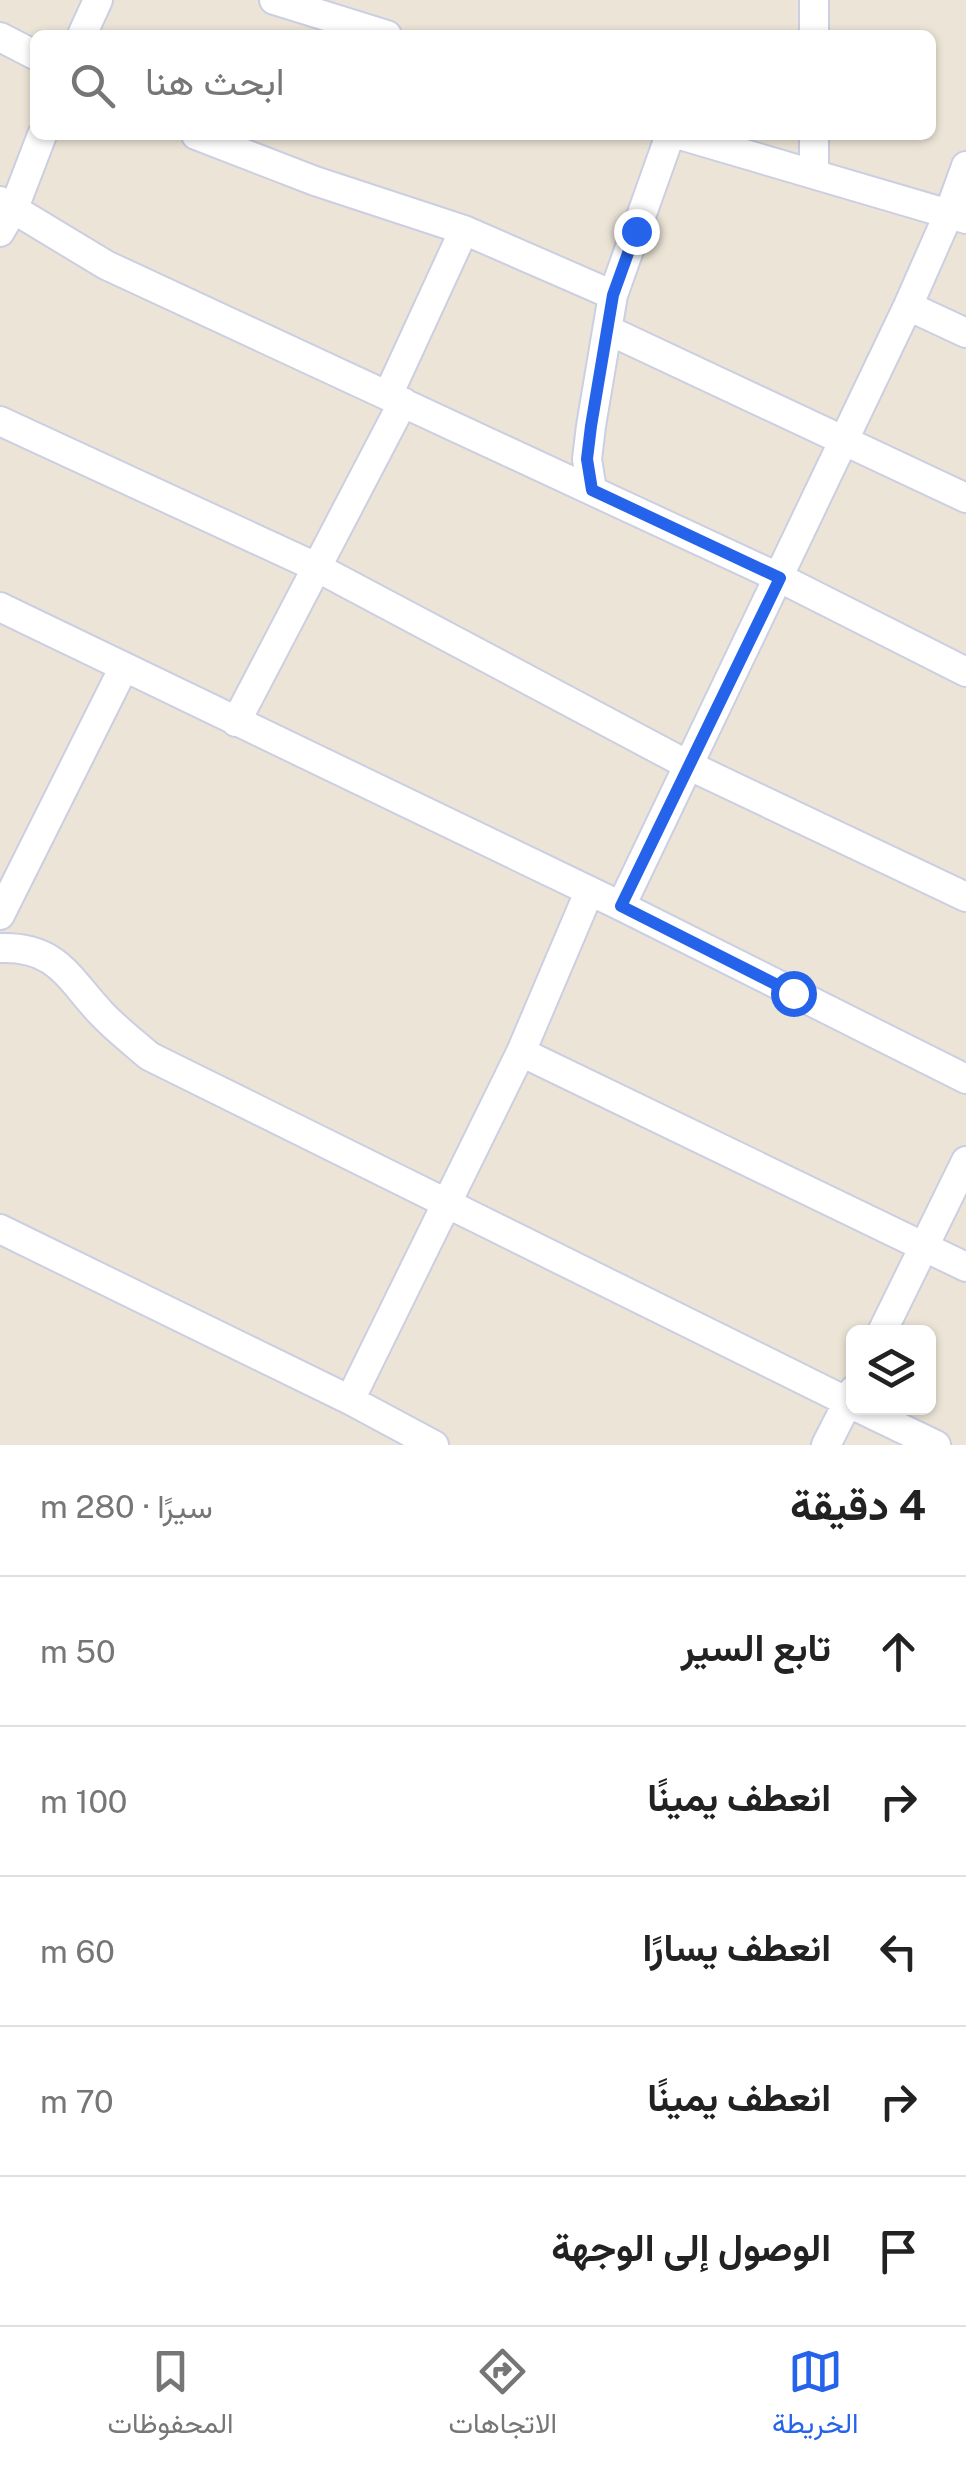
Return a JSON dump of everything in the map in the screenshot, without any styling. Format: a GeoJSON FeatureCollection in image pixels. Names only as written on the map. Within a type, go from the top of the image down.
{"type":"FeatureCollection","features":[{"type":"Feature","properties":{"kind":"street"},"geometry":{"type":"LineString","coordinates":[[84,30],[98,0]]}},
{"type":"Feature","properties":{"kind":"street"},"geometry":{"type":"LineString","coordinates":[[274,0],[315,5],[375,30]]}},
{"type":"Feature","properties":{"kind":"street"},"geometry":{"type":"LineString","coordinates":[[814,0],[814,30]]}},
{"type":"Feature","properties":{"kind":"street"},"geometry":{"type":"LineString","coordinates":[[0,38],[30,53]]}},
{"type":"Feature","properties":{"kind":"street"},"geometry":{"type":"LineString","coordinates":[[40,140],[5,213],[106,265],[780,578],[966,672]]}},
{"type":"Feature","properties":{"kind":"street"},"geometry":{"type":"LineString","coordinates":[[209,140],[464,230],[613,295]]}},
{"type":"Feature","properties":{"kind":"street"},"geometry":{"type":"LineString","coordinates":[[592,490],[587,459],[613,295],[668,140]]}},
{"type":"Feature","properties":{"kind":"street"},"geometry":{"type":"LineString","coordinates":[[697,140],[958,216]]}},
{"type":"Feature","properties":{"kind":"street"},"geometry":{"type":"LineString","coordinates":[[814,140],[814,174]]}},
{"type":"Feature","properties":{"kind":"street"},"geometry":{"type":"LineString","coordinates":[[621,906],[908,306],[958,216],[966,166]]}},
{"type":"Feature","properties":{"kind":"street"},"geometry":{"type":"LineString","coordinates":[[236,722],[316,567],[395,398],[464,230]]}},
{"type":"Feature","properties":{"kind":"street"},"geometry":{"type":"LineString","coordinates":[[908,306],[966,333]]}},
{"type":"Feature","properties":{"kind":"street"},"geometry":{"type":"LineString","coordinates":[[608,330],[966,498]]}},
{"type":"Feature","properties":{"kind":"street"},"geometry":{"type":"LineString","coordinates":[[0,421],[316,567],[690,766],[966,897]]}},
{"type":"Feature","properties":{"kind":"street"},"geometry":{"type":"LineString","coordinates":[[0,607],[621,906],[966,1080]]}},
{"type":"Feature","properties":{"kind":"street"},"geometry":{"type":"LineString","coordinates":[[3,900],[124,667]]}},
{"type":"Feature","properties":{"kind":"street"},"geometry":{"type":"LineString","coordinates":[[350,1400],[521,1052],[589,892]]}},
{"type":"Feature","properties":{"kind":"street"},"geometry":{"type":"LineString","coordinates":[[0,948],[23,950],[59,965],[101,1014],[149,1056],[846,1398]]}},
{"type":"Feature","properties":{"kind":"street"},"geometry":{"type":"LineString","coordinates":[[521,1052],[966,1267]]}},
{"type":"Feature","properties":{"kind":"street"},"geometry":{"type":"LineString","coordinates":[[885,1325],[966,1162]]}},
{"type":"Feature","properties":{"kind":"street"},"geometry":{"type":"LineString","coordinates":[[0,1229],[434,1445]]}},
{"type":"Feature","properties":{"kind":"street"},"geometry":{"type":"LineString","coordinates":[[826,1445],[846,1412]]}},
{"type":"Feature","properties":{"kind":"street"},"geometry":{"type":"LineString","coordinates":[[879,1415],[936,1445]]}},
{"type":"Feature","properties":{"kind":"route"},"geometry":{"type":"LineString","coordinates":[[636,231],[613,295],[587,459],[592,490],[780,578],[621,906],[793,993]]}}]}
